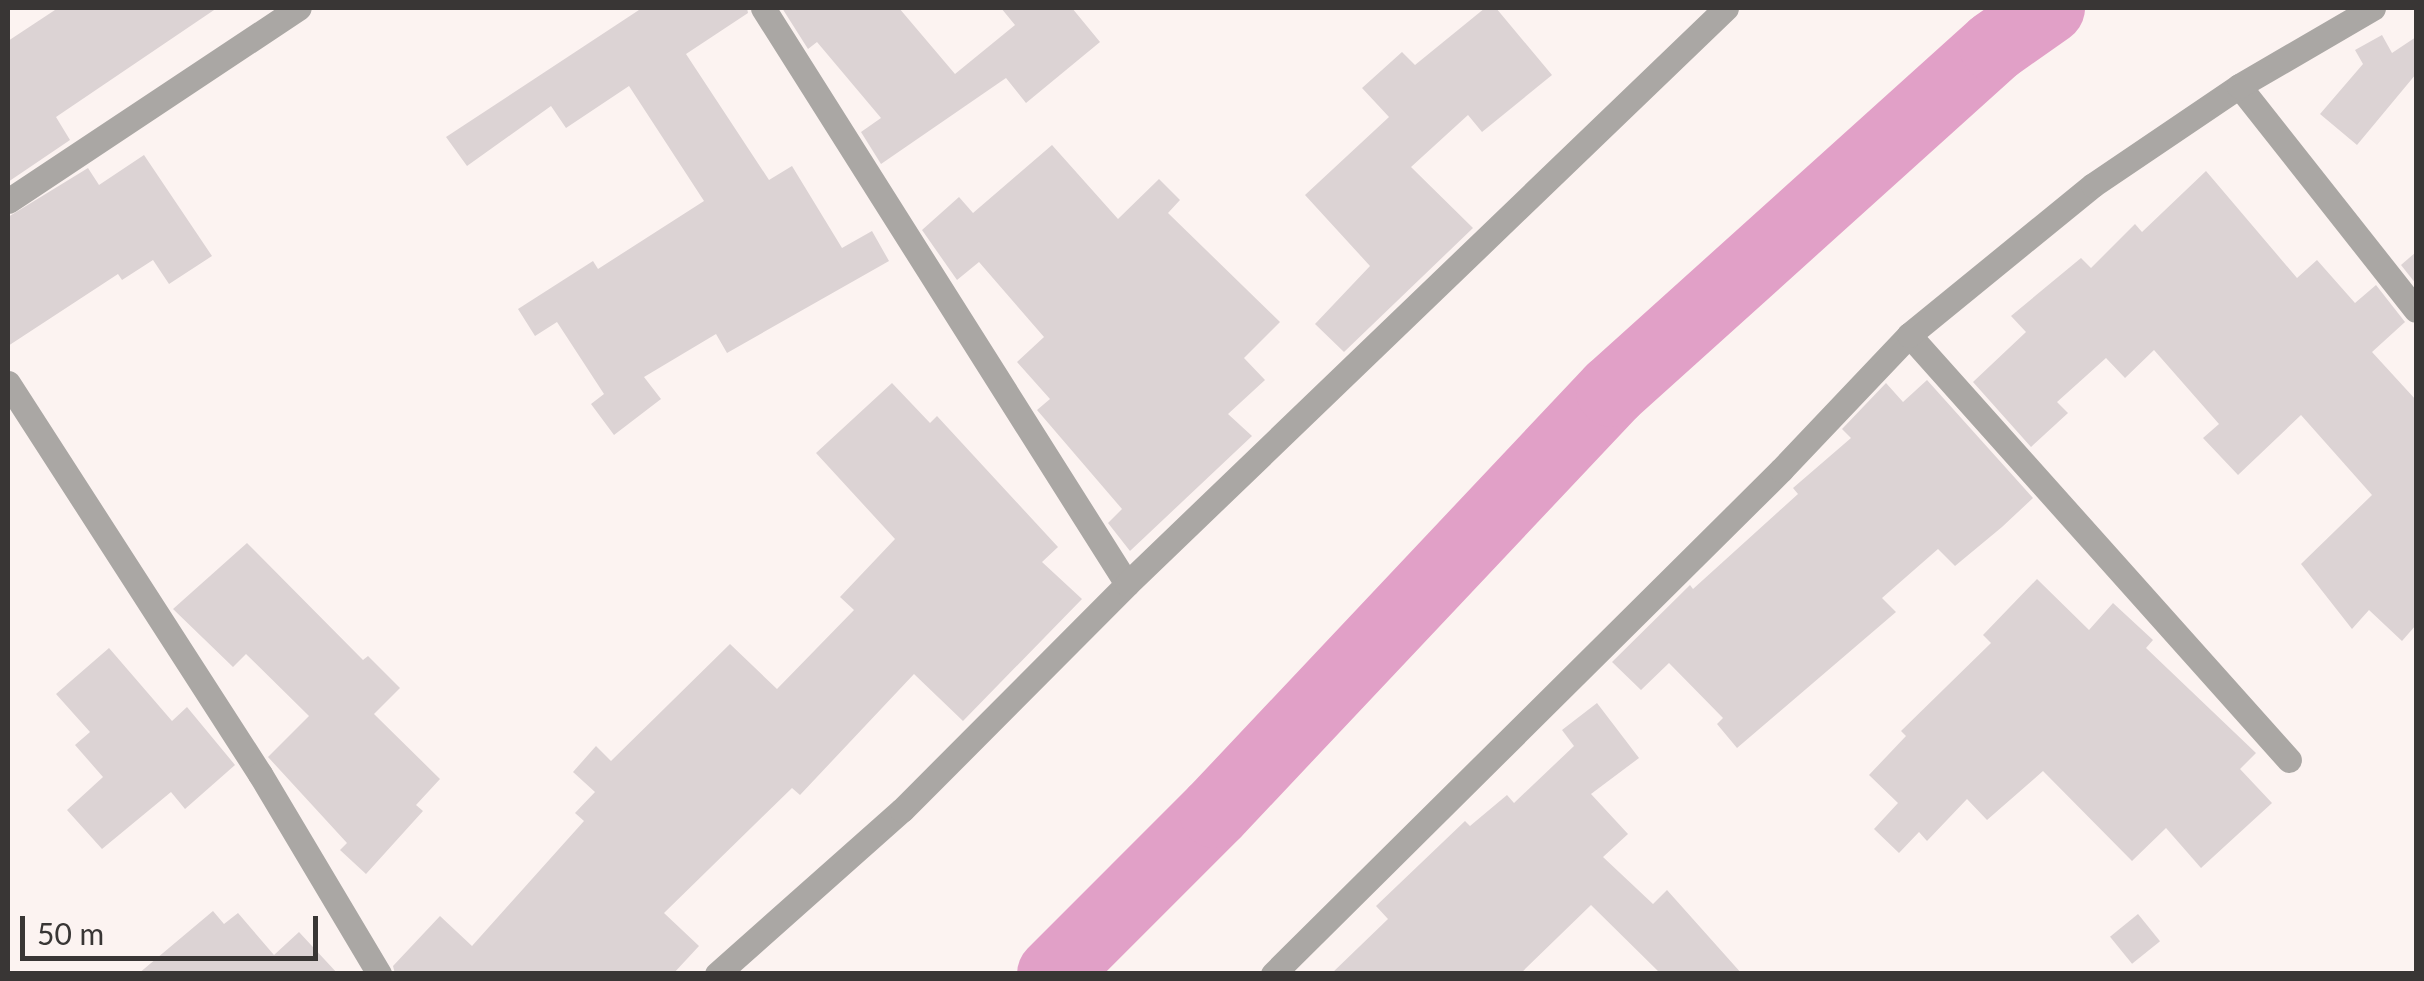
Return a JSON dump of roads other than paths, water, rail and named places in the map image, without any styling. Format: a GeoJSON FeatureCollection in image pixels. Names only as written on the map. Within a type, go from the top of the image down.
{"type":"FeatureCollection","features":[{"type":"Feature","properties":{"kind":"street"},"geometry":{"type":"LineString","coordinates":[[8,201],[299,8]]}},
{"type":"Feature","properties":{"kind":"street"},"geometry":{"type":"LineString","coordinates":[[762,8],[1126,584]]}},
{"type":"Feature","properties":{"kind":"street"},"geometry":{"type":"LineString","coordinates":[[717,974],[902,810],[1126,584],[1726,8]]}},
{"type":"Feature","properties":{"kind":"street"},"geometry":{"type":"LineString","coordinates":[[1273,974],[1781,470],[1909,335],[2092,185],[2239,86],[2373,8]]}},
{"type":"Feature","properties":{"kind":"street"},"geometry":{"type":"LineString","coordinates":[[2239,86],[2416,310]]}},
{"type":"Feature","properties":{"kind":"street"},"geometry":{"type":"LineString","coordinates":[[1909,335],[2289,760]]}},
{"type":"Feature","properties":{"kind":"street"},"geometry":{"type":"LineString","coordinates":[[8,383],[260,774],[379,974]]}},
{"type":"Feature","properties":{"kind":"waterway"},"geometry":{"type":"LineString","coordinates":[[1053,974],[1215,812],[1612,391],[1995,46],[2049,8]]}}]}
